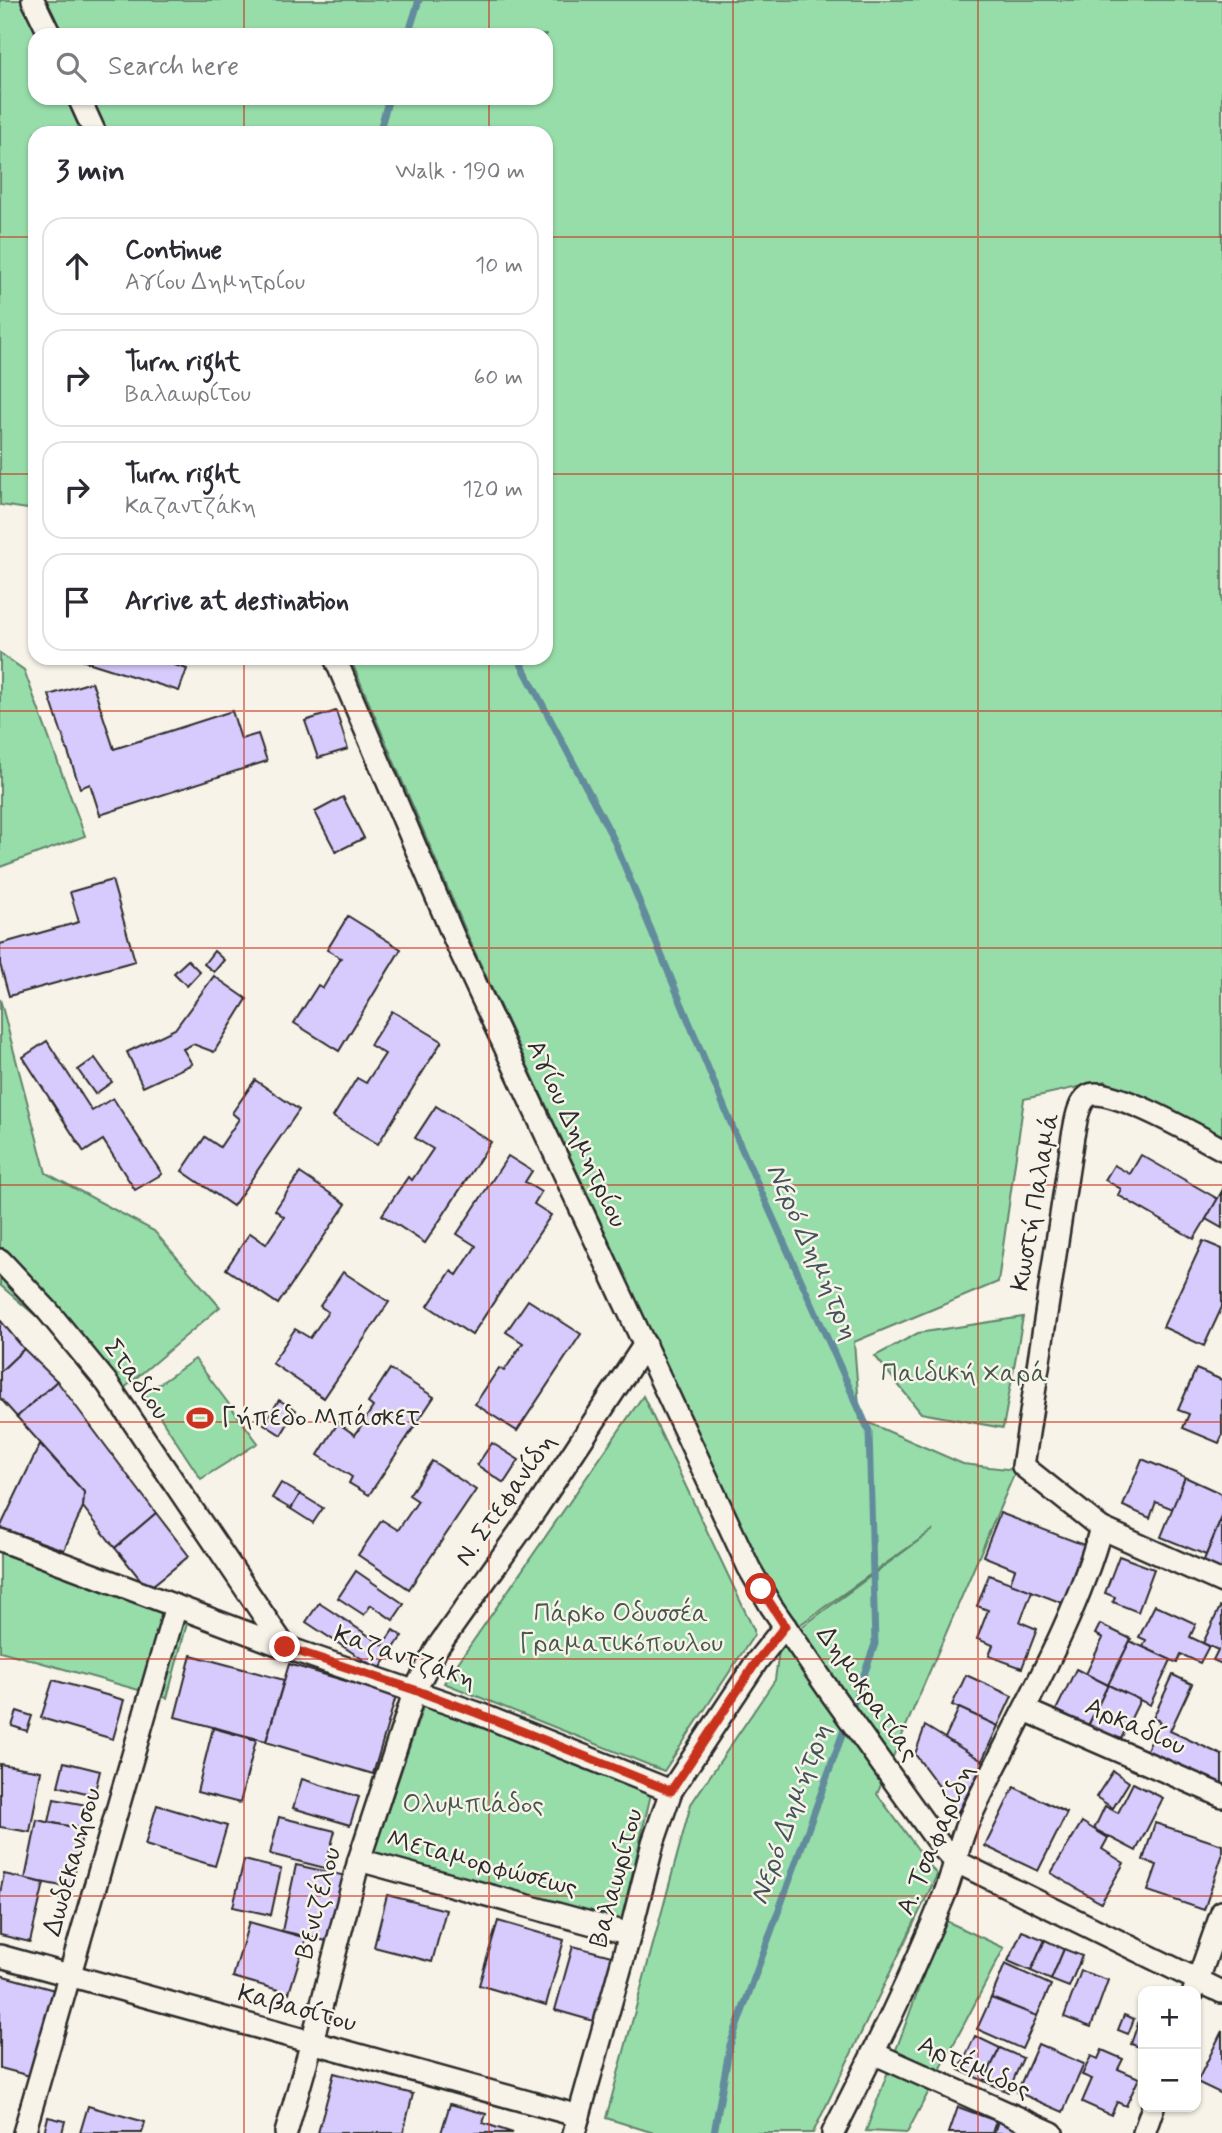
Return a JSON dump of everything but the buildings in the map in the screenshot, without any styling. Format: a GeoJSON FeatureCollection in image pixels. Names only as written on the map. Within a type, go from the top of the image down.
{"type":"FeatureCollection","features":[{"type":"Feature","properties":{"kind":"street"},"geometry":{"type":"LineString","coordinates":[[33,0],[47,28]]}},
{"type":"Feature","properties":{"kind":"street"},"geometry":{"type":"LineString","coordinates":[[82,105],[92,126]]}},
{"type":"Feature","properties":{"kind":"street","name":"Αγίου Δημητρίου"},"geometry":{"type":"LineString","coordinates":[[338,665],[454,940],[730,1530],[761,1589],[785,1626]]}},
{"type":"Feature","properties":{"kind":"street","name":"Κωστή Παλαμά"},"geometry":{"type":"LineString","coordinates":[[1101,1528],[1023,1466],[1073,1136],[1082,1103],[1094,1093],[1119,1098],[1222,1149]]}},
{"type":"Feature","properties":{"kind":"street","name":"Σταδίου"},"geometry":{"type":"LineString","coordinates":[[0,1260],[47,1310],[107,1383],[285,1647]]}},
{"type":"Feature","properties":{"kind":"street","name":"Ν. Στεφανίδη"},"geometry":{"type":"LineString","coordinates":[[415,1690],[436,1648],[536,1509],[645,1344]]}},
{"type":"Feature","properties":{"kind":"street"},"geometry":{"type":"LineString","coordinates":[[1101,1528],[1222,1582]]}},
{"type":"Feature","properties":{"kind":"street","name":"Α. Τσαφαρίδη"},"geometry":{"type":"LineString","coordinates":[[833,2133],[873,2053],[943,1898],[967,1825],[1025,1710],[1084,1581],[1101,1528]]}},
{"type":"Feature","properties":{"kind":"street","name":"Καζαντζάκη"},"geometry":{"type":"LineString","coordinates":[[0,1540],[285,1647],[477,1713],[671,1791]]}},
{"type":"Feature","properties":{"kind":"street","name":"Δωδεκανήσου"},"geometry":{"type":"LineString","coordinates":[[24,2133],[176,1606]]}},
{"type":"Feature","properties":{"kind":"street","name":"Δημοκρατίας"},"geometry":{"type":"LineString","coordinates":[[785,1626],[940,1846],[955,1861]]}},
{"type":"Feature","properties":{"kind":"street","name":"Βαλαωρίτου"},"geometry":{"type":"LineString","coordinates":[[576,2124],[653,1843],[671,1791],[757,1661],[785,1626]]}},
{"type":"Feature","properties":{"kind":"street","name":"Βενιζέλου"},"geometry":{"type":"LineString","coordinates":[[286,2133],[359,1860],[415,1690]]}},
{"type":"Feature","properties":{"kind":"street","name":"Αρκαδίου"},"geometry":{"type":"LineString","coordinates":[[1025,1710],[1222,1796]]}},
{"type":"Feature","properties":{"kind":"street","name":"Μεταμορφώσεως"},"geometry":{"type":"LineString","coordinates":[[359,1860],[630,1934]]}},
{"type":"Feature","properties":{"kind":"street"},"geometry":{"type":"LineString","coordinates":[[955,1861],[1196,1985],[1222,1992]]}},
{"type":"Feature","properties":{"kind":"street"},"geometry":{"type":"LineString","coordinates":[[1196,1985],[1222,1912]]}},
{"type":"Feature","properties":{"kind":"street","name":"Καβασίτου"},"geometry":{"type":"LineString","coordinates":[[0,1956],[312,2042],[576,2124]]}},
{"type":"Feature","properties":{"kind":"street","name":"Αρτέμιδος"},"geometry":{"type":"LineString","coordinates":[[873,2053],[1052,2133]]}},
{"type":"Feature","properties":{"kind":"street"},"geometry":{"type":"LineString","coordinates":[[1143,2133],[1151,2112]]}},
{"type":"Feature","properties":{"kind":"green space"},"geometry":{"type":"Polygon","coordinates":[[[0,0],[1222,0],[1222,1140],[1105,1081],[1024,1099],[998,1282],[854,1342],[860,1419],[963,1464],[1016,1470],[877,1794],[937,1875],[813,2133],[654,2133],[606,2118],[691,1804],[775,1680],[780,1643],[933,1530],[798,1626],[762,1571],[734,1518],[473,948],[353,665],[553,665],[553,126],[28,126],[28,509],[0,505],[0,0]]]}},
{"type":"Feature","properties":{"kind":"green space"},"geometry":{"type":"Polygon","coordinates":[[[0,653],[24,670],[85,836],[0,867],[0,653]]]}},
{"type":"Feature","properties":{"kind":"green space"},"geometry":{"type":"Polygon","coordinates":[[[0,999],[46,1173],[154,1231],[220,1307],[122,1390],[0,1285],[0,999]]]}},
{"type":"Feature","properties":{"kind":"green space","name":"Παιδική Χαρά"},"geometry":{"type":"Polygon","coordinates":[[[1023,1317],[1003,1428],[921,1413],[875,1356],[918,1333],[1023,1317]]]}},
{"type":"Feature","properties":{"kind":"green space","name":"Γήπεδο Μπάσκετ"},"geometry":{"type":"Polygon","coordinates":[[[195,1359],[258,1443],[201,1479],[145,1394],[195,1359]]]}},
{"type":"Feature","properties":{"kind":"green space","name":"Πάρκο Οδυσσέα Γραματικόπουλου"},"geometry":{"type":"Polygon","coordinates":[[[643,1396],[754,1630],[754,1635],[664,1771],[444,1683],[643,1396]]]}},
{"type":"Feature","properties":{"kind":"green space"},"geometry":{"type":"Polygon","coordinates":[[[0,1528],[192,1605],[167,1698],[0,1651],[0,1528]]]}},
{"type":"Feature","properties":{"kind":"green space","name":"Ολυμπιάδος"},"geometry":{"type":"Polygon","coordinates":[[[424,1704],[651,1794],[621,1922],[372,1857],[424,1704]]]}},
{"type":"Feature","properties":{"kind":"green space"},"geometry":{"type":"Polygon","coordinates":[[[944,1920],[1004,1948],[907,2133],[866,2131],[944,1920]]]}},
{"type":"Feature","properties":{"kind":"waterway","name":"Νερό Δημήτρη"},"geometry":{"type":"LineString","coordinates":[[410,28],[419,0]]}},
{"type":"Feature","properties":{"kind":"waterway","name":"Νερό Δημήτρη"},"geometry":{"type":"LineString","coordinates":[[381,126],[387,105]]}},
{"type":"Feature","properties":{"kind":"waterway","name":"Νερό Δημήτρη"},"geometry":{"type":"LineString","coordinates":[[522,665],[613,838],[737,1138],[869,1431],[875,1644],[730,2045],[714,2133]]}},
{"type":"Feature","properties":{"kind":"place","name":"Γήπεδο Μπάσκετ"},"geometry":{"type":"Point","coordinates":[200,1418]}},
{"type":"Feature","properties":{"kind":"route"},"geometry":{"type":"LineString","coordinates":[[285,1647],[477,1713],[671,1791],[757,1661],[785,1626],[761,1589]]}}]}
